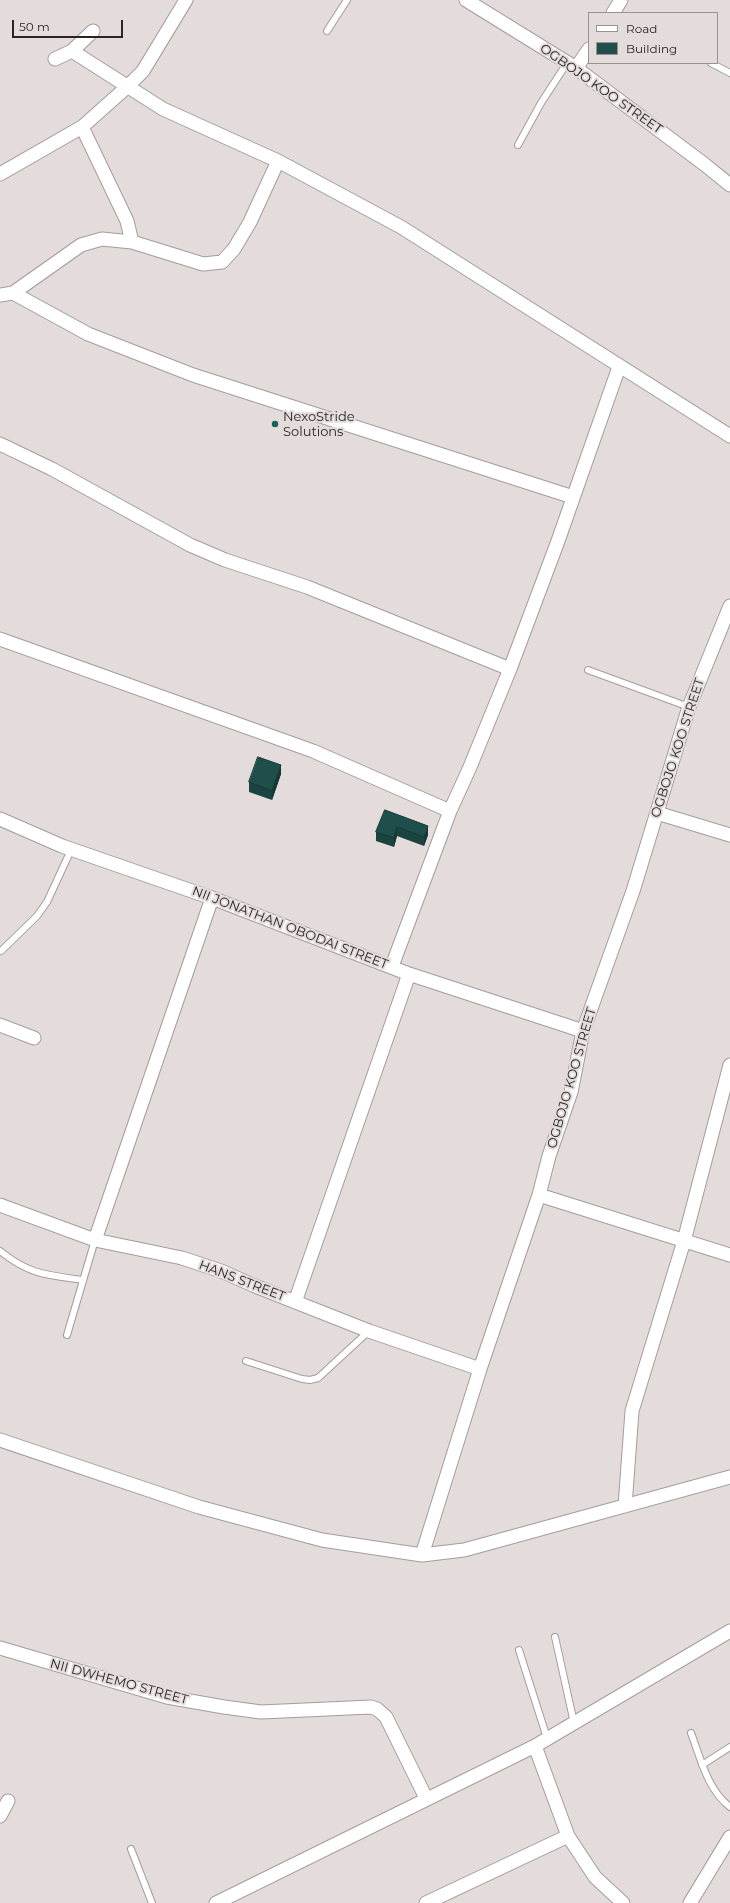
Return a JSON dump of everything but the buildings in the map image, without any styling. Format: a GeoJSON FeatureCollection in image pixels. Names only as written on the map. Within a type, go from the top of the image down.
{"type":"FeatureCollection","features":[{"type":"Feature","properties":{"kind":"street"},"geometry":{"type":"LineString","coordinates":[[0,174],[82,127],[127,87],[143,71],[186,0]]}},
{"type":"Feature","properties":{"kind":"street","name":"OGBOJO KOO STREET"},"geometry":{"type":"LineString","coordinates":[[466,0],[571,65],[730,185]]}},
{"type":"Feature","properties":{"kind":"street"},"geometry":{"type":"LineString","coordinates":[[615,12],[621,0]]}},
{"type":"Feature","properties":{"kind":"street"},"geometry":{"type":"LineString","coordinates":[[55,59],[72,51],[93,31]]}},
{"type":"Feature","properties":{"kind":"street"},"geometry":{"type":"LineString","coordinates":[[571,65],[588,50]]}},
{"type":"Feature","properties":{"kind":"street"},"geometry":{"type":"LineString","coordinates":[[72,51],[164,109],[278,161],[401,227],[730,436]]}},
{"type":"Feature","properties":{"kind":"street"},"geometry":{"type":"LineString","coordinates":[[82,127],[127,221],[132,242]]}},
{"type":"Feature","properties":{"kind":"street"},"geometry":{"type":"LineString","coordinates":[[6,294],[81,245],[102,239],[132,242],[203,264],[222,262],[234,249],[250,222],[278,161]]}},
{"type":"Feature","properties":{"kind":"street"},"geometry":{"type":"LineString","coordinates":[[6,294],[88,334],[193,375],[573,496]]}},
{"type":"Feature","properties":{"kind":"street"},"geometry":{"type":"LineString","coordinates":[[392,966],[450,811],[470,767],[510,669],[619,366]]}},
{"type":"Feature","properties":{"kind":"street"},"geometry":{"type":"LineString","coordinates":[[0,444],[52,469],[152,525],[224,560],[307,588],[510,669]]}},
{"type":"Feature","properties":{"kind":"street","name":"OGBOJO KOO STREET"},"geometry":{"type":"LineString","coordinates":[[422,1555],[480,1369],[539,1195],[549,1156],[570,1092],[583,1030],[633,891],[688,707],[730,606]]}},
{"type":"Feature","properties":{"kind":"street"},"geometry":{"type":"LineString","coordinates":[[0,639],[313,751],[450,811]]}},
{"type":"Feature","properties":{"kind":"street"},"geometry":{"type":"LineString","coordinates":[[657,813],[730,835]]}},
{"type":"Feature","properties":{"kind":"street","name":"NII JONATHAN OBODAI STREET"},"geometry":{"type":"LineString","coordinates":[[0,819],[71,850],[212,898],[392,966],[409,974],[583,1030]]}},
{"type":"Feature","properties":{"kind":"street"},"geometry":{"type":"LineString","coordinates":[[95,1240],[212,898]]}},
{"type":"Feature","properties":{"kind":"street"},"geometry":{"type":"LineString","coordinates":[[295,1302],[409,974]]}},
{"type":"Feature","properties":{"kind":"street"},"geometry":{"type":"LineString","coordinates":[[0,1025],[34,1038]]}},
{"type":"Feature","properties":{"kind":"street"},"geometry":{"type":"LineString","coordinates":[[625,1506],[632,1411],[684,1241],[730,1065]]}},
{"type":"Feature","properties":{"kind":"street"},"geometry":{"type":"LineString","coordinates":[[539,1195],[730,1255]]}},
{"type":"Feature","properties":{"kind":"street","name":"HANS STREET"},"geometry":{"type":"LineString","coordinates":[[0,1205],[95,1240],[182,1258],[221,1271],[369,1331],[480,1369]]}},
{"type":"Feature","properties":{"kind":"street"},"geometry":{"type":"LineString","coordinates":[[0,1440],[199,1507],[322,1540],[422,1555],[464,1550],[730,1477]]}},
{"type":"Feature","properties":{"kind":"street"},"geometry":{"type":"LineString","coordinates":[[216,1903],[426,1798],[535,1746],[730,1631]]}},
{"type":"Feature","properties":{"kind":"street","name":"NII DWHEMO STREET"},"geometry":{"type":"LineString","coordinates":[[0,1648],[167,1697],[224,1707],[261,1712],[371,1707],[377,1709],[386,1717],[426,1798]]}},
{"type":"Feature","properties":{"kind":"street"},"geometry":{"type":"LineString","coordinates":[[535,1746],[568,1836],[594,1877],[623,1903]]}},
{"type":"Feature","properties":{"kind":"street"},"geometry":{"type":"LineString","coordinates":[[0,1816],[8,1801]]}},
{"type":"Feature","properties":{"kind":"street"},"geometry":{"type":"LineString","coordinates":[[430,1902],[568,1836]]}},
{"type":"Feature","properties":{"kind":"street"},"geometry":{"type":"LineString","coordinates":[[690,1903],[730,1836]]}},
{"type":"Feature","properties":{"kind":"lane"},"geometry":{"type":"LineString","coordinates":[[327,31],[347,0]]}},
{"type":"Feature","properties":{"kind":"lane"},"geometry":{"type":"LineString","coordinates":[[713,64],[730,73]]}},
{"type":"Feature","properties":{"kind":"lane"},"geometry":{"type":"LineString","coordinates":[[518,145],[541,103],[571,65]]}},
{"type":"Feature","properties":{"kind":"lane"},"geometry":{"type":"LineString","coordinates":[[588,670],[688,707]]}},
{"type":"Feature","properties":{"kind":"lane"},"geometry":{"type":"LineString","coordinates":[[1,951],[37,916],[47,902],[71,850]]}},
{"type":"Feature","properties":{"kind":"lane"},"geometry":{"type":"LineString","coordinates":[[67,1335],[95,1240]]}},
{"type":"Feature","properties":{"kind":"lane"},"geometry":{"type":"LineString","coordinates":[[0,1250],[13,1261],[28,1270],[46,1275],[84,1280]]}},
{"type":"Feature","properties":{"kind":"lane"},"geometry":{"type":"LineString","coordinates":[[246,1361],[302,1379],[310,1380],[318,1378],[369,1331]]}},
{"type":"Feature","properties":{"kind":"lane"},"geometry":{"type":"LineString","coordinates":[[555,1637],[574,1723]]}},
{"type":"Feature","properties":{"kind":"lane"},"geometry":{"type":"LineString","coordinates":[[519,1650],[547,1738]]}},
{"type":"Feature","properties":{"kind":"lane"},"geometry":{"type":"LineString","coordinates":[[691,1733],[709,1782],[715,1793],[730,1807]]}},
{"type":"Feature","properties":{"kind":"lane"},"geometry":{"type":"LineString","coordinates":[[702,1765],[730,1747]]}},
{"type":"Feature","properties":{"kind":"lane"},"geometry":{"type":"LineString","coordinates":[[131,1849],[152,1903]]}},
{"type":"Feature","properties":{"kind":"place","name":"NexoStride Solutions"},"geometry":{"type":"Point","coordinates":[275,424]}}]}
